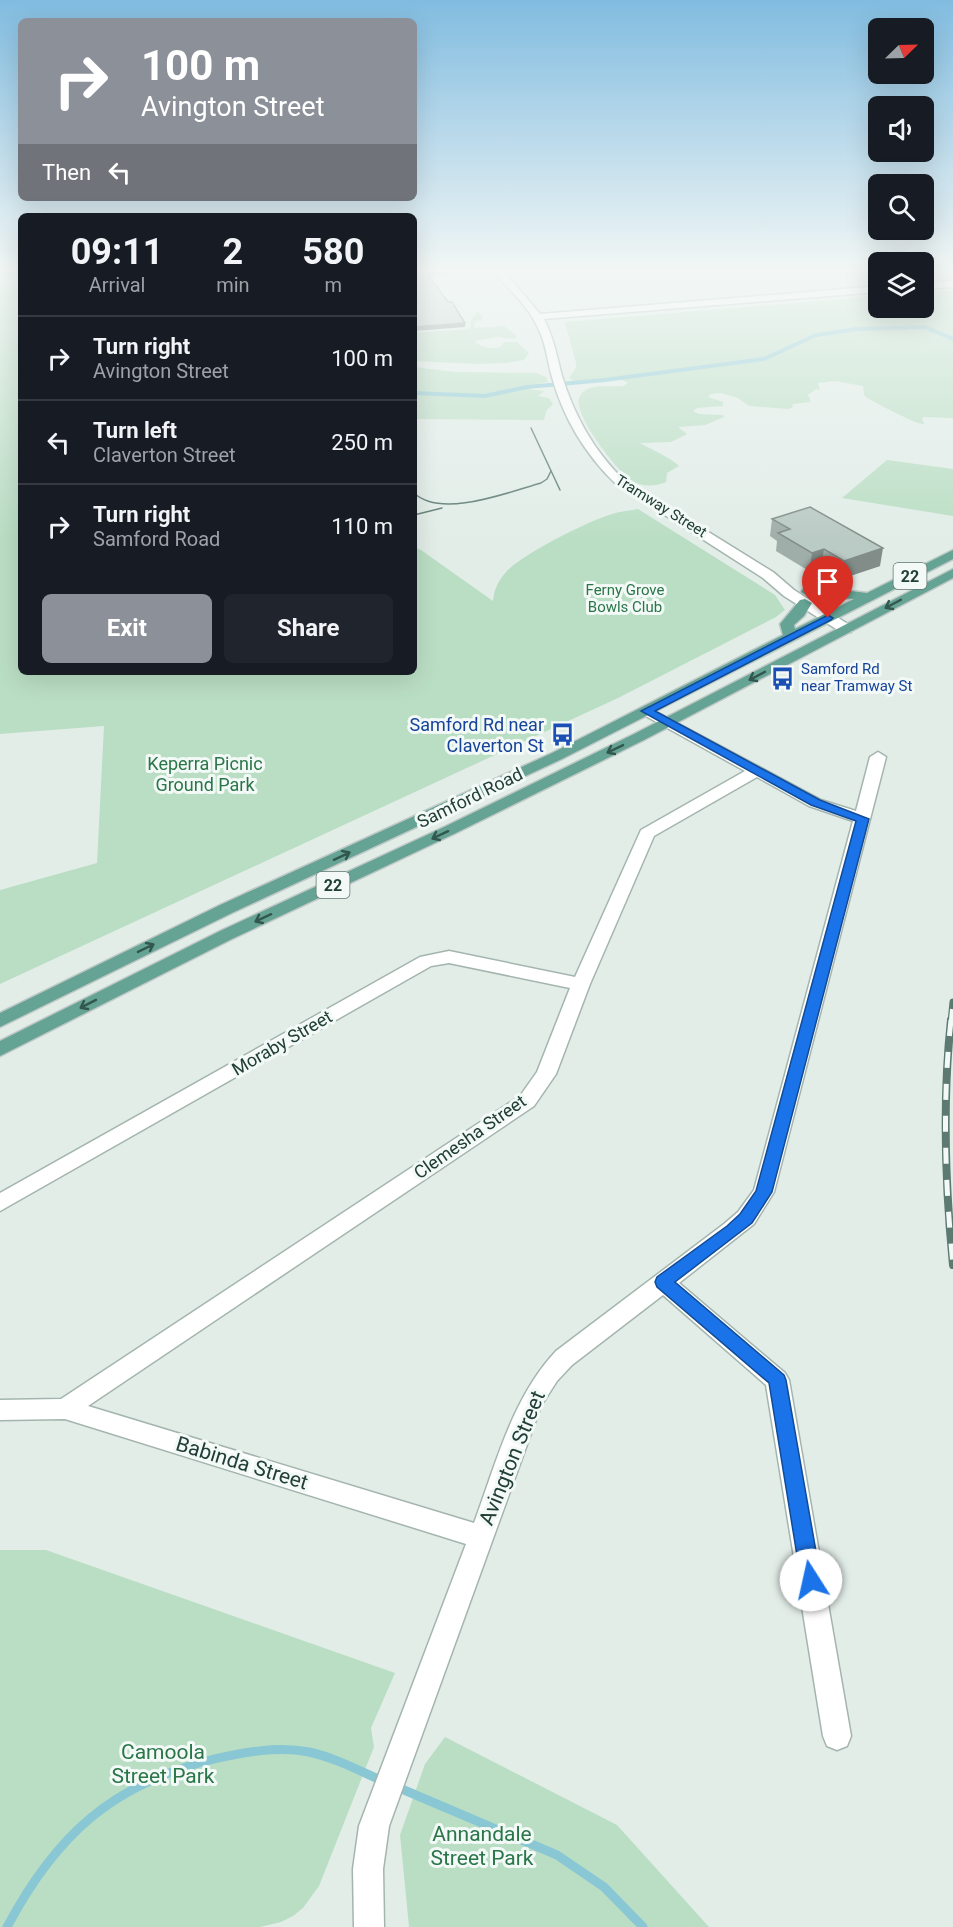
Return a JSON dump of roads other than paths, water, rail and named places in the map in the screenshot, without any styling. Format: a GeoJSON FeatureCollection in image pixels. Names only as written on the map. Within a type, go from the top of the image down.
{"type":"FeatureCollection","features":[{"type":"Feature","properties":{"kind":"main road","name":"Samford Road"},"geometry":{"type":"LineString","coordinates":[[0,1021],[226,909],[557,756],[953,554]]}},
{"type":"Feature","properties":{"kind":"main road","name":"Samford Road"},"geometry":{"type":"LineString","coordinates":[[0,1050],[226,935],[450,830],[667,723],[953,573]]}},
{"type":"Feature","properties":{"kind":"main road"},"geometry":{"type":"LineString","coordinates":[[790,637],[787,624],[800,613],[807,598],[826,592],[868,597]]}},
{"type":"Feature","properties":{"kind":"street","name":"Tramway Street"},"geometry":{"type":"LineString","coordinates":[[552,360],[567,400],[596,459],[606,470],[619,481],[768,575],[789,593],[807,598],[852,626]]}},
{"type":"Feature","properties":{"kind":"street"},"geometry":{"type":"LineString","coordinates":[[646,711],[826,808],[863,819]]}},
{"type":"Feature","properties":{"kind":"street","name":"Avington Street"},"geometry":{"type":"LineString","coordinates":[[369,1927],[368,1869],[374,1826],[531,1402],[549,1374],[564,1358],[739,1224],[764,1192],[879,757]]}},
{"type":"Feature","properties":{"kind":"street","name":"Clemesha Street"},"geometry":{"type":"LineString","coordinates":[[65,1409],[527,1101],[546,1074],[581,984],[647,833],[757,771]]}},
{"type":"Feature","properties":{"kind":"street","name":"Moraby Street"},"geometry":{"type":"LineString","coordinates":[[0,1203],[426,961],[449,957],[581,984]]}},
{"type":"Feature","properties":{"kind":"street"},"geometry":{"type":"LineString","coordinates":[[663,1282],[777,1380],[837,1736]]}},
{"type":"Feature","properties":{"kind":"street","name":"Babinda Street"},"geometry":{"type":"LineString","coordinates":[[0,1410],[65,1409],[481,1537]]}},
{"type":"Feature","properties":{"kind":"waterway"},"geometry":{"type":"LineString","coordinates":[[417,393],[485,396],[527,387],[605,380],[757,360]]}},
{"type":"Feature","properties":{"kind":"waterway"},"geometry":{"type":"LineString","coordinates":[[7,1927],[26,1894],[67,1840],[117,1799],[146,1783],[178,1770],[238,1754],[297,1750],[329,1758],[385,1782]]}},
{"type":"Feature","properties":{"kind":"waterway"},"geometry":{"type":"LineString","coordinates":[[397,1787],[557,1855],[604,1887],[643,1927]]}},
{"type":"Feature","properties":{"kind":"tram line"},"geometry":{"type":"LineString","coordinates":[[531,428],[560,490]]}},
{"type":"Feature","properties":{"kind":"tram line"},"geometry":{"type":"LineString","coordinates":[[417,495],[441,504],[476,501],[541,483],[547,479],[551,471]]}},
{"type":"Feature","properties":{"kind":"tram line"},"geometry":{"type":"LineString","coordinates":[[417,514],[442,508]]}},
{"type":"Feature","properties":{"kind":"railway"},"geometry":{"type":"LineString","coordinates":[[951,1022],[953,1002]]}},
{"type":"Feature","properties":{"kind":"railway"},"geometry":{"type":"LineString","coordinates":[[951,1020],[946,1081],[946,1142],[953,1265]]}},
{"type":"Feature","properties":{"kind":"place","name":"Samford Rd near Tramway St"},"geometry":{"type":"Point","coordinates":[783,678]}},
{"type":"Feature","properties":{"kind":"place","name":"Samford Rd near Claverton St"},"geometry":{"type":"Point","coordinates":[562,735]}},
{"type":"Feature","properties":{"kind":"park label","name":"Ferny Grove Bowls Club"},"geometry":{"type":"Point","coordinates":[625,598]}},
{"type":"Feature","properties":{"kind":"park label","name":"Keperra Picnic Ground Park"},"geometry":{"type":"Point","coordinates":[205,774]}},
{"type":"Feature","properties":{"kind":"park label","name":"Camoola Street Park"},"geometry":{"type":"Point","coordinates":[163,1764]}},
{"type":"Feature","properties":{"kind":"park label","name":"Annandale Street Park"},"geometry":{"type":"Point","coordinates":[482,1846]}}]}
